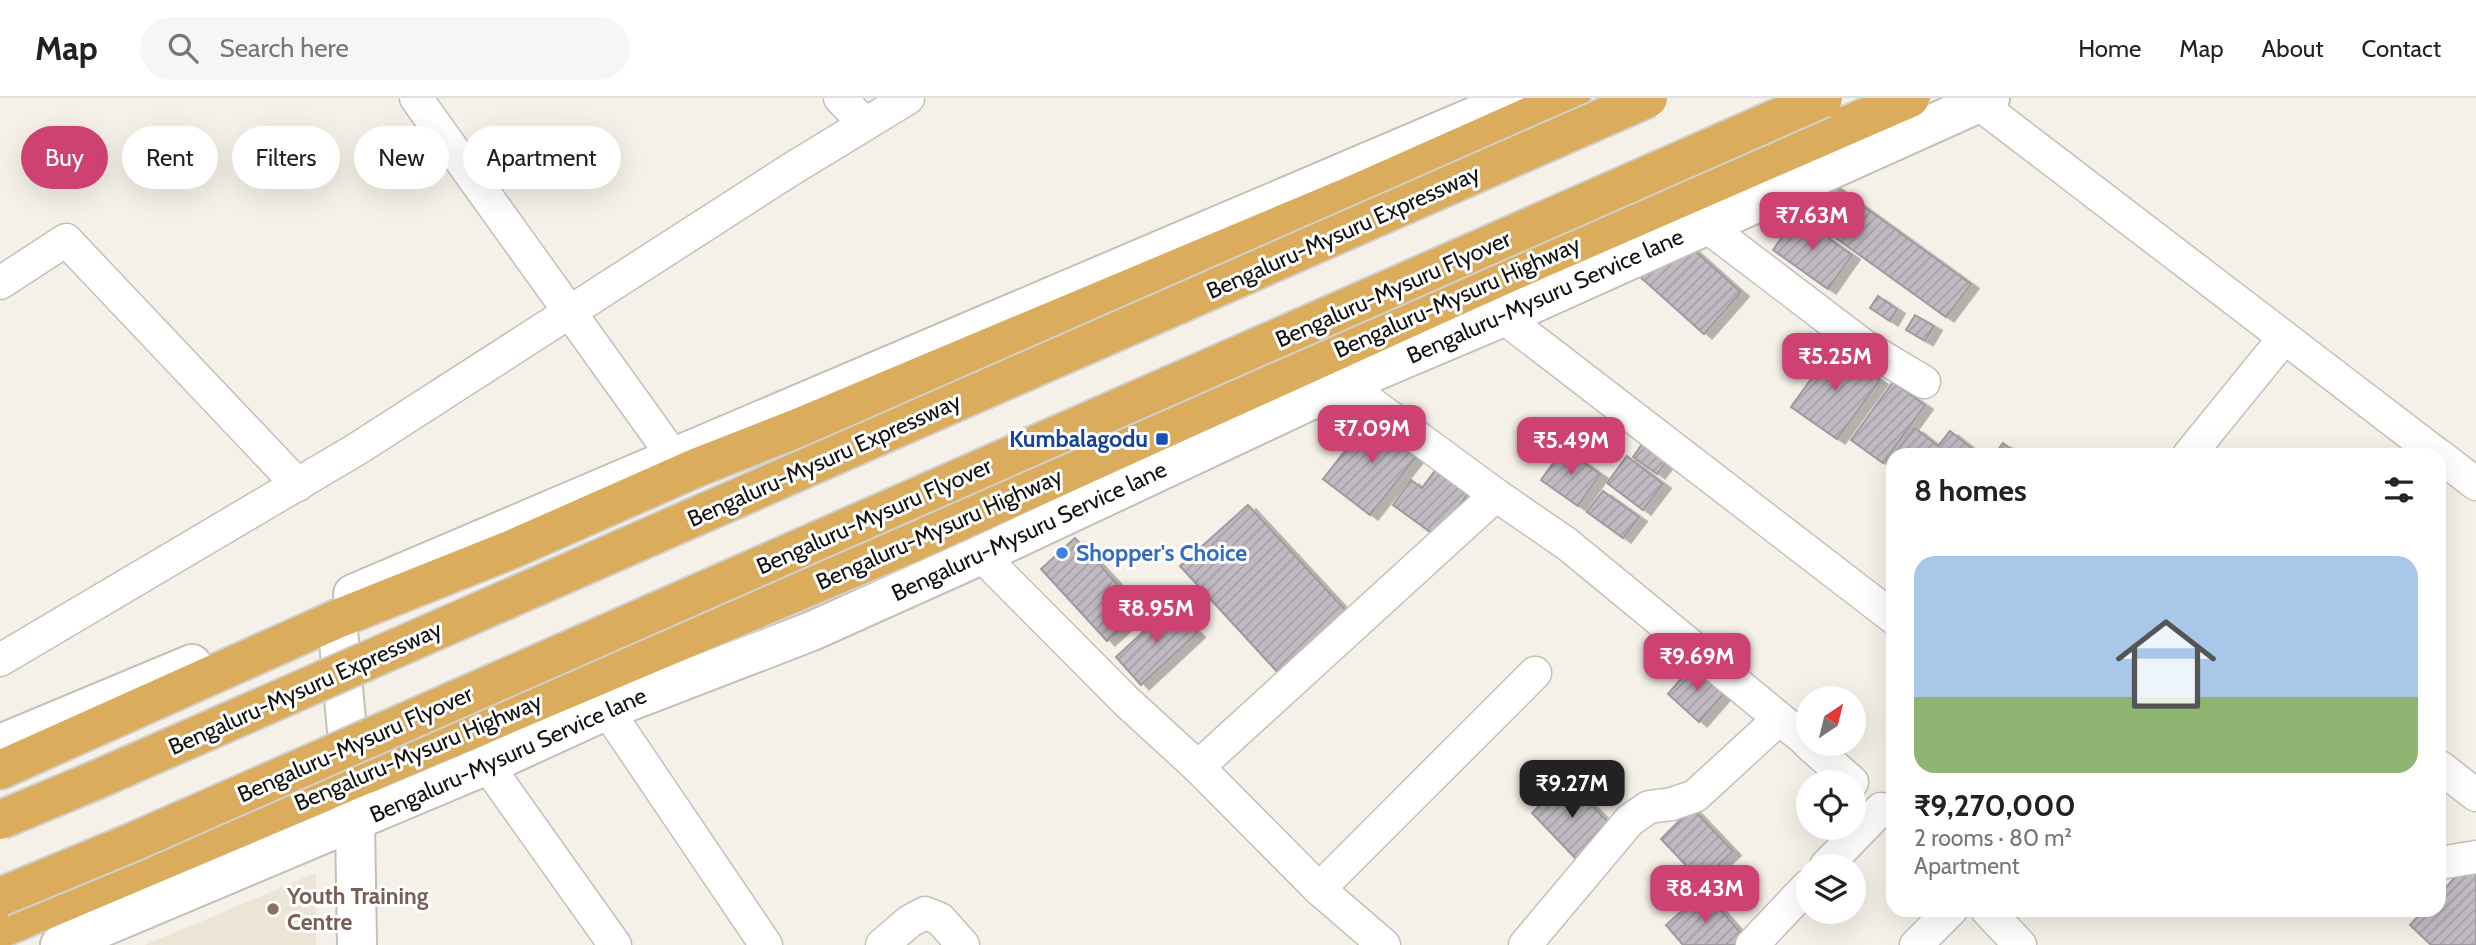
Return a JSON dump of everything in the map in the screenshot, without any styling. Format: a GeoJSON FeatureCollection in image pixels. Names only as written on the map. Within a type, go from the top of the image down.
{"type":"FeatureCollection","features":[{"type":"Feature","properties":{"kind":"highway","name":"Bengaluru-Mysuru Expressway"},"geometry":{"type":"LineString","coordinates":[[0,770],[337,619],[510,550],[698,467],[1355,194],[1571,98]]}},
{"type":"Feature","properties":{"kind":"highway","name":"Bengaluru-Mysuru Expressway"},"geometry":{"type":"LineString","coordinates":[[0,820],[1648,98]]}},
{"type":"Feature","properties":{"kind":"highway","name":"Bengaluru-Mysuru Flyover"},"geometry":{"type":"LineString","coordinates":[[0,897],[133,842],[1824,98]]}},
{"type":"Feature","properties":{"kind":"highway","name":"Bengaluru-Mysuru Highway"},"geometry":{"type":"LineString","coordinates":[[0,929],[914,542],[1508,273],[1910,98]]}},
{"type":"Feature","properties":{"kind":"street"},"geometry":{"type":"LineString","coordinates":[[416,98],[673,456]]}},
{"type":"Feature","properties":{"kind":"street"},"geometry":{"type":"LineString","coordinates":[[840,98],[865,124]]}},
{"type":"Feature","properties":{"kind":"street"},"geometry":{"type":"LineString","coordinates":[[0,660],[358,449],[908,98]]}},
{"type":"Feature","properties":{"kind":"street"},"geometry":{"type":"LineString","coordinates":[[0,744],[1518,98]]}},
{"type":"Feature","properties":{"kind":"street"},"geometry":{"type":"LineString","coordinates":[[1984,101],[2284,338],[2428,448]]}},
{"type":"Feature","properties":{"kind":"street","name":"Bengaluru-Mysuru Service lane"},"geometry":{"type":"LineString","coordinates":[[60,945],[355,822],[607,710],[812,631],[981,555],[1345,384],[1503,317],[1984,101]]}},
{"type":"Feature","properties":{"kind":"street"},"geometry":{"type":"LineString","coordinates":[[1705,225],[1864,346],[1924,382]]}},
{"type":"Feature","properties":{"kind":"street"},"geometry":{"type":"LineString","coordinates":[[0,283],[66,240],[298,485]]}},
{"type":"Feature","properties":{"kind":"street"},"geometry":{"type":"LineString","coordinates":[[1503,317],[1886,612]]}},
{"type":"Feature","properties":{"kind":"street"},"geometry":{"type":"LineString","coordinates":[[2195,448],[2284,338]]}},
{"type":"Feature","properties":{"kind":"street"},"geometry":{"type":"LineString","coordinates":[[1345,384],[1567,544],[1796,733]]}},
{"type":"Feature","properties":{"kind":"street"},"geometry":{"type":"LineString","coordinates":[[2446,461],[2476,484]]}},
{"type":"Feature","properties":{"kind":"street"},"geometry":{"type":"LineString","coordinates":[[1198,767],[1496,495]]}},
{"type":"Feature","properties":{"kind":"street"},"geometry":{"type":"LineString","coordinates":[[981,555],[1319,889],[1384,945]]}},
{"type":"Feature","properties":{"kind":"street"},"geometry":{"type":"LineString","coordinates":[[337,619],[355,822],[357,945]]}},
{"type":"Feature","properties":{"kind":"street"},"geometry":{"type":"LineString","coordinates":[[1319,889],[1535,673]]}},
{"type":"Feature","properties":{"kind":"street"},"geometry":{"type":"LineString","coordinates":[[607,710],[766,945]]}},
{"type":"Feature","properties":{"kind":"street"},"geometry":{"type":"LineString","coordinates":[[1525,945],[1630,820],[1649,807],[1672,804],[1695,796],[1779,719]]}},
{"type":"Feature","properties":{"kind":"street"},"geometry":{"type":"LineString","coordinates":[[1823,756],[1838,770]]}},
{"type":"Feature","properties":{"kind":"street"},"geometry":{"type":"LineString","coordinates":[[487,765],[615,945]]}},
{"type":"Feature","properties":{"kind":"street"},"geometry":{"type":"LineString","coordinates":[[2446,771],[2476,795]]}},
{"type":"Feature","properties":{"kind":"street"},"geometry":{"type":"LineString","coordinates":[[1866,796],[1886,814]]}},
{"type":"Feature","properties":{"kind":"street"},"geometry":{"type":"LineString","coordinates":[[1840,854],[1886,816]]}},
{"type":"Feature","properties":{"kind":"street"},"geometry":{"type":"LineString","coordinates":[[2446,862],[2476,857]]}},
{"type":"Feature","properties":{"kind":"street"},"geometry":{"type":"LineString","coordinates":[[1752,945],[1796,899]]}},
{"type":"Feature","properties":{"kind":"street"},"geometry":{"type":"LineString","coordinates":[[882,945],[910,921],[925,913],[940,919],[963,945]]}},
{"type":"Feature","properties":{"kind":"street"},"geometry":{"type":"LineString","coordinates":[[1916,945],[1944,917]]}},
{"type":"Feature","properties":{"kind":"street"},"geometry":{"type":"LineString","coordinates":[[1994,917],[2020,945]]}},
{"type":"Feature","properties":{"kind":"shaded area","name":"Youth Training Centre"},"geometry":{"type":"Polygon","coordinates":[[[316,873],[316,945],[145,945],[316,873]]]}},
{"type":"Feature","properties":{"kind":"building"},"geometry":{"type":"Polygon","coordinates":[[[1826,179],[1971,284],[1946,317],[1801,213],[1826,179]]]}},
{"type":"Feature","properties":{"kind":"building"},"geometry":{"type":"Polygon","coordinates":[[[1797,216],[1852,255],[1828,289],[1773,250],[1797,216]]]}},
{"type":"Feature","properties":{"kind":"building"},"geometry":{"type":"Polygon","coordinates":[[[1676,234],[1741,292],[1704,334],[1639,276],[1676,234]]]}},
{"type":"Feature","properties":{"kind":"building"},"geometry":{"type":"Polygon","coordinates":[[[1878,296],[1897,309],[1890,321],[1870,308],[1878,296]]]}},
{"type":"Feature","properties":{"kind":"building"},"geometry":{"type":"Polygon","coordinates":[[[1915,315],[1934,326],[1925,341],[1906,330],[1915,315]]]}},
{"type":"Feature","properties":{"kind":"building"},"geometry":{"type":"Polygon","coordinates":[[[1834,347],[1880,380],[1837,439],[1791,407],[1834,347]]]}},
{"type":"Feature","properties":{"kind":"building"},"geometry":{"type":"Polygon","coordinates":[[[1893,382],[1925,405],[1894,448],[1886,448],[1886,459],[1883,463],[1851,440],[1893,382]]]}},
{"type":"Feature","properties":{"kind":"building"},"geometry":{"type":"Polygon","coordinates":[[[1373,415],[1420,452],[1370,515],[1323,479],[1373,415]]]}},
{"type":"Feature","properties":{"kind":"building"},"geometry":{"type":"Polygon","coordinates":[[[1915,428],[1938,446],[1950,431],[1971,448],[1899,448],[1915,428]]]}},
{"type":"Feature","properties":{"kind":"building"},"geometry":{"type":"Polygon","coordinates":[[[1649,434],[1673,453],[1657,474],[1633,457],[1649,434]]]}},
{"type":"Feature","properties":{"kind":"building"},"geometry":{"type":"Polygon","coordinates":[[[1564,448],[1600,474],[1578,506],[1541,480],[1564,448]]]}},
{"type":"Feature","properties":{"kind":"building"},"geometry":{"type":"Polygon","coordinates":[[[1627,456],[1663,484],[1643,510],[1607,483],[1627,456]]]}},
{"type":"Feature","properties":{"kind":"building"},"geometry":{"type":"Polygon","coordinates":[[[1440,464],[1472,488],[1437,537],[1393,505],[1411,480],[1422,488],[1440,464]]]}},
{"type":"Feature","properties":{"kind":"building"},"geometry":{"type":"Polygon","coordinates":[[[1603,491],[1639,517],[1623,538],[1587,512],[1603,491]]]}},
{"type":"Feature","properties":{"kind":"building"},"geometry":{"type":"Polygon","coordinates":[[[1248,505],[1349,614],[1281,676],[1180,566],[1248,505]]]}},
{"type":"Feature","properties":{"kind":"building"},"geometry":{"type":"Polygon","coordinates":[[[1075,538],[1141,610],[1107,641],[1041,569],[1075,538]]]}},
{"type":"Feature","properties":{"kind":"building"},"geometry":{"type":"Polygon","coordinates":[[[1171,606],[1197,633],[1141,685],[1116,657],[1171,606]]]}},
{"type":"Feature","properties":{"kind":"building"},"geometry":{"type":"Polygon","coordinates":[[[1694,664],[1726,691],[1699,722],[1668,694],[1694,664]]]}},
{"type":"Feature","properties":{"kind":"building"},"geometry":{"type":"Polygon","coordinates":[[[1566,779],[1613,827],[1578,861],[1532,813],[1566,779]]]}},
{"type":"Feature","properties":{"kind":"building"},"geometry":{"type":"Polygon","coordinates":[[[1692,808],[1733,851],[1701,881],[1661,839],[1692,808]]]}},
{"type":"Feature","properties":{"kind":"building"},"geometry":{"type":"Polygon","coordinates":[[[2468,863],[2476,870],[2476,945],[2431,945],[2410,925],[2417,917],[2446,917],[2446,887],[2468,863]]]}},
{"type":"Feature","properties":{"kind":"building"},"geometry":{"type":"Polygon","coordinates":[[[1704,891],[1747,940],[1742,945],[1683,945],[1666,925],[1704,891]]]}},
{"type":"Feature","properties":{"kind":"place","name":"Kumbalagodu"},"geometry":{"type":"Point","coordinates":[1162,439]}},
{"type":"Feature","properties":{"kind":"place","name":"Shopper's Choice"},"geometry":{"type":"Point","coordinates":[1062,553]}},
{"type":"Feature","properties":{"kind":"place","name":"Youth Training Centre"},"geometry":{"type":"Point","coordinates":[273,909]}}]}
